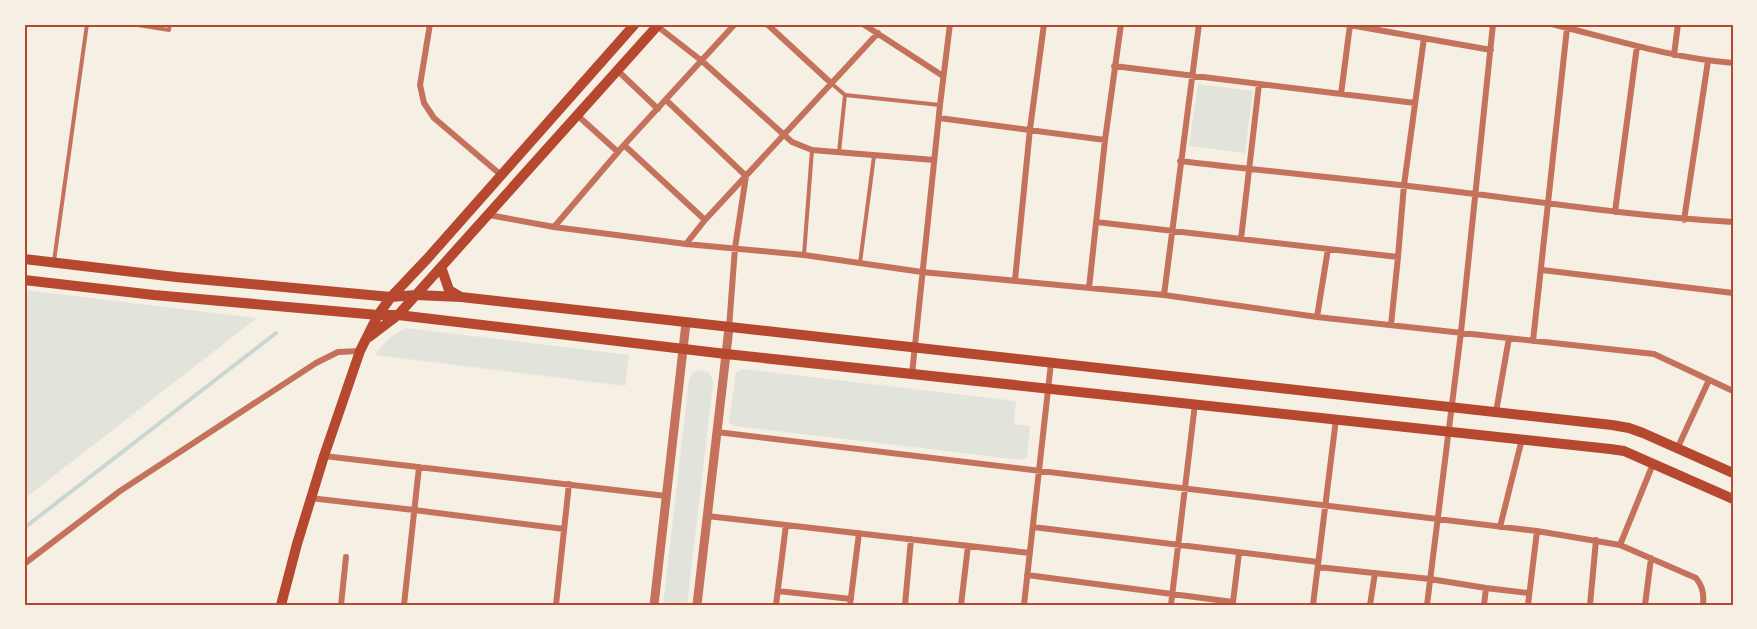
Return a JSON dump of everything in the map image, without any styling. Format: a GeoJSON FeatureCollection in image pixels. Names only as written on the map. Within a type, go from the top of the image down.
{"type":"FeatureCollection","features":[{"type":"Feature","properties":{"kind":"main road"},"geometry":{"type":"LineString","coordinates":[[281,605],[310,498],[324,456],[360,351],[378,315],[391,297],[428,259],[635,24]]}},
{"type":"Feature","properties":{"kind":"main road"},"geometry":{"type":"LineString","coordinates":[[366,339],[398,315],[658,25]]}},
{"type":"Feature","properties":{"kind":"main road"},"geometry":{"type":"LineString","coordinates":[[24,260],[391,297],[416,295],[461,297],[1629,428],[1733,473]]}},
{"type":"Feature","properties":{"kind":"main road"},"geometry":{"type":"LineString","coordinates":[[51,283],[54,263]]}},
{"type":"Feature","properties":{"kind":"main road"},"geometry":{"type":"LineString","coordinates":[[441,267],[449,290],[461,297]]}},
{"type":"Feature","properties":{"kind":"main road"},"geometry":{"type":"LineString","coordinates":[[24,280],[166,296],[398,315],[726,354],[1610,449],[1624,452],[1733,499]]}},
{"type":"Feature","properties":{"kind":"street"},"geometry":{"type":"LineString","coordinates":[[430,24],[420,85],[424,103],[434,118],[501,175]]}},
{"type":"Feature","properties":{"kind":"street"},"geometry":{"type":"LineString","coordinates":[[554,226],[624,145],[735,24]]}},
{"type":"Feature","properties":{"kind":"street"},"geometry":{"type":"LineString","coordinates":[[767,24],[831,83]]}},
{"type":"Feature","properties":{"kind":"street"},"geometry":{"type":"LineString","coordinates":[[862,24],[943,76]]}},
{"type":"Feature","properties":{"kind":"street"},"geometry":{"type":"LineString","coordinates":[[912,374],[950,24]]}},
{"type":"Feature","properties":{"kind":"street"},"geometry":{"type":"LineString","coordinates":[[1015,280],[1030,129],[1044,24]]}},
{"type":"Feature","properties":{"kind":"street"},"geometry":{"type":"LineString","coordinates":[[1089,288],[1105,140],[1121,24]]}},
{"type":"Feature","properties":{"kind":"street"},"geometry":{"type":"LineString","coordinates":[[1164,295],[1199,24]]}},
{"type":"Feature","properties":{"kind":"street"},"geometry":{"type":"LineString","coordinates":[[1341,94],[1347,24],[1491,50]]}},
{"type":"Feature","properties":{"kind":"street"},"geometry":{"type":"LineString","coordinates":[[1427,605],[1461,332],[1493,24]]}},
{"type":"Feature","properties":{"kind":"street"},"geometry":{"type":"LineString","coordinates":[[1552,24],[1674,55],[1733,63]]}},
{"type":"Feature","properties":{"kind":"street"},"geometry":{"type":"LineString","coordinates":[[1674,55],[1678,24]]}},
{"type":"Feature","properties":{"kind":"street"},"geometry":{"type":"LineString","coordinates":[[658,25],[702,61],[783,135],[800,147],[812,150],[934,160]]}},
{"type":"Feature","properties":{"kind":"street"},"geometry":{"type":"LineString","coordinates":[[1533,341],[1567,28]]}},
{"type":"Feature","properties":{"kind":"street"},"geometry":{"type":"LineString","coordinates":[[686,244],[705,220],[878,33]]}},
{"type":"Feature","properties":{"kind":"street"},"geometry":{"type":"LineString","coordinates":[[1391,325],[1404,185],[1424,38]]}},
{"type":"Feature","properties":{"kind":"street"},"geometry":{"type":"LineString","coordinates":[[1615,212],[1637,46]]}},
{"type":"Feature","properties":{"kind":"street"},"geometry":{"type":"LineString","coordinates":[[1684,220],[1708,61]]}},
{"type":"Feature","properties":{"kind":"street"},"geometry":{"type":"LineString","coordinates":[[1114,66],[1415,103]]}},
{"type":"Feature","properties":{"kind":"street"},"geometry":{"type":"LineString","coordinates":[[618,71],[658,109]]}},
{"type":"Feature","properties":{"kind":"street"},"geometry":{"type":"LineString","coordinates":[[1241,239],[1259,84]]}},
{"type":"Feature","properties":{"kind":"street"},"geometry":{"type":"LineString","coordinates":[[666,100],[746,176]]}},
{"type":"Feature","properties":{"kind":"street"},"geometry":{"type":"LineString","coordinates":[[578,115],[618,152]]}},
{"type":"Feature","properties":{"kind":"street"},"geometry":{"type":"LineString","coordinates":[[939,118],[1105,140]]}},
{"type":"Feature","properties":{"kind":"street"},"geometry":{"type":"LineString","coordinates":[[624,145],[705,220]]}},
{"type":"Feature","properties":{"kind":"street"},"geometry":{"type":"LineString","coordinates":[[1180,161],[1404,185],[1684,220],[1733,222]]}},
{"type":"Feature","properties":{"kind":"street"},"geometry":{"type":"LineString","coordinates":[[697,605],[729,328],[735,248],[746,176]]}},
{"type":"Feature","properties":{"kind":"street"},"geometry":{"type":"LineString","coordinates":[[489,215],[686,244],[804,255],[922,272],[1164,295],[1317,317],[1654,354],[1733,389]]}},
{"type":"Feature","properties":{"kind":"street"},"geometry":{"type":"LineString","coordinates":[[1096,222],[1398,257]]}},
{"type":"Feature","properties":{"kind":"street"},"geometry":{"type":"LineString","coordinates":[[1317,317],[1328,249]]}},
{"type":"Feature","properties":{"kind":"street"},"geometry":{"type":"LineString","coordinates":[[1542,270],[1733,293]]}},
{"type":"Feature","properties":{"kind":"street"},"geometry":{"type":"LineString","coordinates":[[654,605],[687,323]]}},
{"type":"Feature","properties":{"kind":"street"},"geometry":{"type":"LineString","coordinates":[[1496,412],[1509,338]]}},
{"type":"Feature","properties":{"kind":"street"},"geometry":{"type":"LineString","coordinates":[[24,564],[120,492],[316,363],[338,352],[360,351]]}},
{"type":"Feature","properties":{"kind":"street"},"geometry":{"type":"LineString","coordinates":[[1024,605],[1051,363]]}},
{"type":"Feature","properties":{"kind":"street"},"geometry":{"type":"LineString","coordinates":[[1677,449],[1709,380]]}},
{"type":"Feature","properties":{"kind":"street"},"geometry":{"type":"LineString","coordinates":[[1171,605],[1195,404]]}},
{"type":"Feature","properties":{"kind":"street"},"geometry":{"type":"LineString","coordinates":[[1313,605],[1336,419]]}},
{"type":"Feature","properties":{"kind":"street"},"geometry":{"type":"LineString","coordinates":[[717,432],[1537,531],[1620,544],[1696,578],[1702,585],[1703,605]]}},
{"type":"Feature","properties":{"kind":"street"},"geometry":{"type":"LineString","coordinates":[[1500,527],[1522,439]]}},
{"type":"Feature","properties":{"kind":"street"},"geometry":{"type":"LineString","coordinates":[[324,456],[666,496]]}},
{"type":"Feature","properties":{"kind":"street"},"geometry":{"type":"LineString","coordinates":[[1620,544],[1653,464]]}},
{"type":"Feature","properties":{"kind":"street"},"geometry":{"type":"LineString","coordinates":[[404,605],[419,467]]}},
{"type":"Feature","properties":{"kind":"street"},"geometry":{"type":"LineString","coordinates":[[556,605],[569,484]]}},
{"type":"Feature","properties":{"kind":"street"},"geometry":{"type":"LineString","coordinates":[[310,498],[564,529]]}},
{"type":"Feature","properties":{"kind":"street"},"geometry":{"type":"LineString","coordinates":[[707,516],[1030,553]]}},
{"type":"Feature","properties":{"kind":"street"},"geometry":{"type":"LineString","coordinates":[[776,605],[786,525]]}},
{"type":"Feature","properties":{"kind":"street"},"geometry":{"type":"LineString","coordinates":[[1033,527],[1529,593]]}},
{"type":"Feature","properties":{"kind":"street"},"geometry":{"type":"LineString","coordinates":[[1527,605],[1537,531]]}},
{"type":"Feature","properties":{"kind":"street"},"geometry":{"type":"LineString","coordinates":[[778,591],[850,602],[859,533]]}},
{"type":"Feature","properties":{"kind":"street"},"geometry":{"type":"LineString","coordinates":[[905,605],[911,539]]}},
{"type":"Feature","properties":{"kind":"street"},"geometry":{"type":"LineString","coordinates":[[1590,605],[1596,540]]}},
{"type":"Feature","properties":{"kind":"street"},"geometry":{"type":"LineString","coordinates":[[961,605],[968,546]]}},
{"type":"Feature","properties":{"kind":"street"},"geometry":{"type":"LineString","coordinates":[[1027,575],[1233,604],[1239,553]]}},
{"type":"Feature","properties":{"kind":"street"},"geometry":{"type":"LineString","coordinates":[[342,605],[346,557]]}},
{"type":"Feature","properties":{"kind":"street"},"geometry":{"type":"LineString","coordinates":[[1645,605],[1651,558]]}},
{"type":"Feature","properties":{"kind":"street"},"geometry":{"type":"LineString","coordinates":[[1370,605],[1374,573]]}},
{"type":"Feature","properties":{"kind":"street"},"geometry":{"type":"LineString","coordinates":[[1484,605],[1486,588]]}},
{"type":"Feature","properties":{"kind":"lane"},"geometry":{"type":"LineString","coordinates":[[54,263],[87,24]]}},
{"type":"Feature","properties":{"kind":"lane"},"geometry":{"type":"LineString","coordinates":[[132,24],[169,30],[170,24]]}},
{"type":"Feature","properties":{"kind":"lane"},"geometry":{"type":"LineString","coordinates":[[831,83],[845,95],[940,105]]}},
{"type":"Feature","properties":{"kind":"lane"},"geometry":{"type":"LineString","coordinates":[[839,152],[845,95]]}},
{"type":"Feature","properties":{"kind":"lane"},"geometry":{"type":"LineString","coordinates":[[804,255],[812,150]]}},
{"type":"Feature","properties":{"kind":"lane"},"geometry":{"type":"LineString","coordinates":[[860,263],[874,156]]}},
{"type":"Feature","properties":{"kind":"shaded area"},"geometry":{"type":"Polygon","coordinates":[[[1198,84],[1253,91],[1245,153],[1189,146],[1198,84]]]}},
{"type":"Feature","properties":{"kind":"shaded area"},"geometry":{"type":"Polygon","coordinates":[[[24,290],[257,318],[24,499],[24,290]]]}},
{"type":"Feature","properties":{"kind":"shaded area"},"geometry":{"type":"Polygon","coordinates":[[[406,328],[629,355],[625,386],[375,355],[389,339],[406,328]]]}},
{"type":"Feature","properties":{"kind":"shaded area"},"geometry":{"type":"Polygon","coordinates":[[[742,369],[1016,401],[1014,424],[1030,426],[1027,457],[1022,460],[734,426],[729,422],[736,373],[742,369]]]}},
{"type":"Feature","properties":{"kind":"shaded area"},"geometry":{"type":"Polygon","coordinates":[[[698,370],[709,373],[713,384],[687,605],[663,605],[689,380],[698,370]]]}},
{"type":"Feature","properties":{"kind":"waterway"},"geometry":{"type":"LineString","coordinates":[[24,528],[276,333]]}}]}
